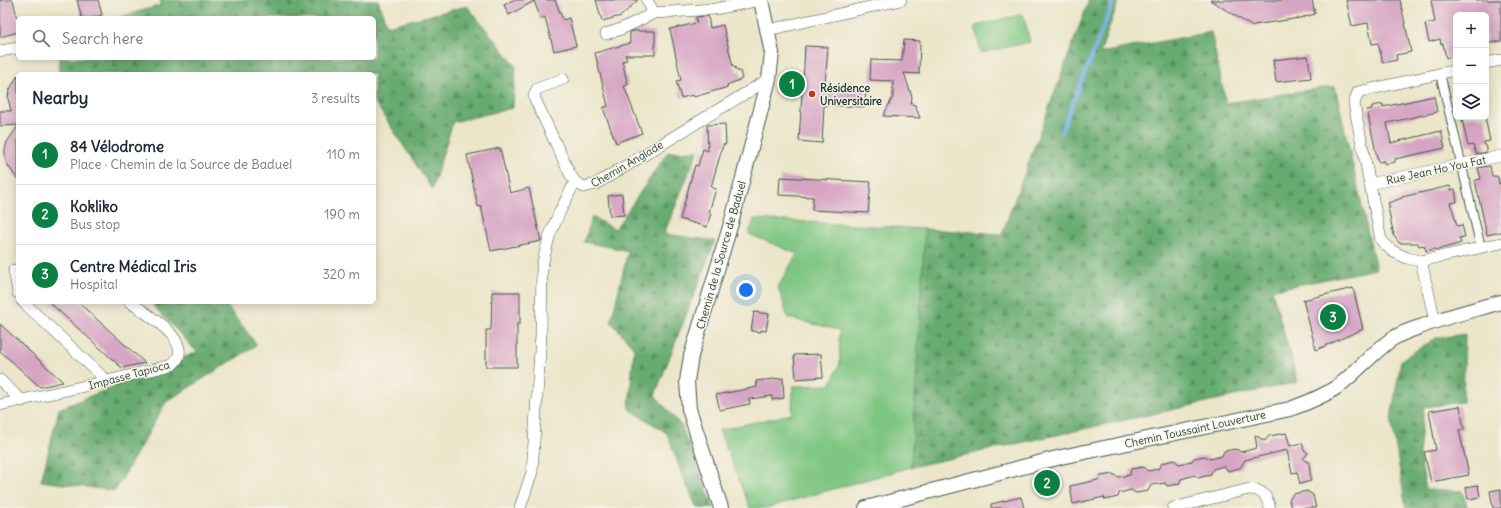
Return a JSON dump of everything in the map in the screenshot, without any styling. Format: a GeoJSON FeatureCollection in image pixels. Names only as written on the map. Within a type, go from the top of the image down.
{"type":"FeatureCollection","features":[{"type":"Feature","properties":{"kind":"street"},"geometry":{"type":"LineString","coordinates":[[647,0],[654,13]]}},
{"type":"Feature","properties":{"kind":"street"},"geometry":{"type":"LineString","coordinates":[[606,34],[621,29],[654,13],[715,9],[761,0]]}},
{"type":"Feature","properties":{"kind":"street","name":"Chemin de la Source de Baduel"},"geometry":{"type":"LineString","coordinates":[[721,508],[689,410],[687,381],[691,356],[732,220],[769,79],[772,53],[761,0]]}},
{"type":"Feature","properties":{"kind":"street"},"geometry":{"type":"LineString","coordinates":[[768,30],[901,0]]}},
{"type":"Feature","properties":{"kind":"street"},"geometry":{"type":"LineString","coordinates":[[0,51],[16,48]]}},
{"type":"Feature","properties":{"kind":"street"},"geometry":{"type":"LineString","coordinates":[[1489,62],[1501,60]]}},
{"type":"Feature","properties":{"kind":"street"},"geometry":{"type":"LineString","coordinates":[[1453,71],[1358,92],[1354,104],[1381,240],[1392,251],[1407,258],[1421,261],[1501,243]]}},
{"type":"Feature","properties":{"kind":"street"},"geometry":{"type":"LineString","coordinates":[[1440,73],[1481,248]]}},
{"type":"Feature","properties":{"kind":"street","name":"Chemin Anglade"},"geometry":{"type":"LineString","coordinates":[[564,79],[537,89],[534,96],[570,174],[576,182],[584,187],[596,184],[769,79]]}},
{"type":"Feature","properties":{"kind":"street","name":"Rue Jean Ho You Fat"},"geometry":{"type":"LineString","coordinates":[[1370,184],[1501,156]]}},
{"type":"Feature","properties":{"kind":"street"},"geometry":{"type":"LineString","coordinates":[[520,508],[532,472],[541,335],[542,266],[549,237],[560,211],[576,182]]}},
{"type":"Feature","properties":{"kind":"street"},"geometry":{"type":"LineString","coordinates":[[1421,261],[1435,321]]}},
{"type":"Feature","properties":{"kind":"street"},"geometry":{"type":"LineString","coordinates":[[14,270],[16,282]]}},
{"type":"Feature","properties":{"kind":"street","name":"Chemin Toussaint Louverture"},"geometry":{"type":"LineString","coordinates":[[866,508],[1061,457],[1303,405],[1337,387],[1393,339],[1435,321],[1501,302]]}},
{"type":"Feature","properties":{"kind":"street"},"geometry":{"type":"LineString","coordinates":[[25,304],[107,381]]}},
{"type":"Feature","properties":{"kind":"street","name":"Impasse Tapioca"},"geometry":{"type":"LineString","coordinates":[[0,405],[170,366],[178,358],[179,348],[175,338],[168,330],[133,304]]}},
{"type":"Feature","properties":{"kind":"street"},"geometry":{"type":"LineString","coordinates":[[0,380],[22,401]]}},
{"type":"Feature","properties":{"kind":"street"},"geometry":{"type":"LineString","coordinates":[[1173,508],[1243,491],[1253,490],[1263,492],[1267,497],[1270,508]]}},
{"type":"Feature","properties":{"kind":"green space"},"geometry":{"type":"Polygon","coordinates":[[[160,0],[378,0],[387,26],[467,6],[516,66],[513,108],[453,122],[432,189],[376,104],[376,72],[59,72],[59,60],[376,60],[376,16],[124,16],[161,5],[160,0]]]}},
{"type":"Feature","properties":{"kind":"green space"},"geometry":{"type":"Polygon","coordinates":[[[1089,0],[1119,0],[1100,53],[1211,32],[1226,103],[1335,86],[1376,269],[1272,290],[1298,382],[911,467],[925,229],[1002,234],[1089,0]]]}},
{"type":"Feature","properties":{"kind":"green space"},"geometry":{"type":"Polygon","coordinates":[[[1023,14],[1030,42],[981,53],[975,26],[1023,14]]]}},
{"type":"Feature","properties":{"kind":"green space"},"geometry":{"type":"Polygon","coordinates":[[[698,151],[664,234],[715,241],[655,395],[682,427],[714,508],[697,508],[683,477],[667,433],[629,409],[634,348],[611,322],[628,251],[584,242],[592,217],[615,229],[668,152],[698,151]]]}},
{"type":"Feature","properties":{"kind":"green space"},"geometry":{"type":"Polygon","coordinates":[[[754,219],[925,229],[911,467],[766,508],[750,508],[719,430],[792,414],[793,386],[830,385],[840,364],[839,330],[788,318],[778,287],[797,254],[749,234],[754,219]]]}},
{"type":"Feature","properties":{"kind":"green space"},"geometry":{"type":"Polygon","coordinates":[[[152,304],[226,304],[257,345],[166,402],[115,491],[41,481],[59,409],[197,352],[152,304]]]}},
{"type":"Feature","properties":{"kind":"green space"},"geometry":{"type":"Polygon","coordinates":[[[1465,334],[1463,402],[1424,407],[1419,454],[1426,489],[1462,491],[1468,508],[1406,508],[1391,418],[1401,360],[1436,338],[1465,334]]]}},
{"type":"Feature","properties":{"kind":"building"},"geometry":{"type":"Polygon","coordinates":[[[0,0],[13,0],[17,16],[16,33],[0,37],[0,0]]]}},
{"type":"Feature","properties":{"kind":"building"},"geometry":{"type":"Polygon","coordinates":[[[77,0],[98,0],[102,15],[81,16],[77,0]]]}},
{"type":"Feature","properties":{"kind":"building"},"geometry":{"type":"Polygon","coordinates":[[[513,0],[555,0],[563,20],[569,18],[576,46],[554,51],[545,17],[541,19],[534,1],[509,15],[504,5],[513,0]]]}},
{"type":"Feature","properties":{"kind":"building"},"geometry":{"type":"Polygon","coordinates":[[[596,0],[638,0],[621,16],[602,21],[596,0]]]}},
{"type":"Feature","properties":{"kind":"building"},"geometry":{"type":"Polygon","coordinates":[[[1210,0],[1312,0],[1315,14],[1300,18],[1254,25],[1253,27],[1210,0]]]}},
{"type":"Feature","properties":{"kind":"building"},"geometry":{"type":"Polygon","coordinates":[[[1346,0],[1400,0],[1411,52],[1396,55],[1397,60],[1383,63],[1378,43],[1372,44],[1368,23],[1352,26],[1346,0]]]}},
{"type":"Feature","properties":{"kind":"building"},"geometry":{"type":"Polygon","coordinates":[[[1431,0],[1501,0],[1501,41],[1489,43],[1489,12],[1453,12],[1453,57],[1446,58],[1443,44],[1441,44],[1440,39],[1429,42],[1425,24],[1435,22],[1431,0]]]}},
{"type":"Feature","properties":{"kind":"building"},"geometry":{"type":"Polygon","coordinates":[[[708,16],[710,28],[723,25],[733,67],[735,67],[737,71],[740,71],[742,79],[727,85],[728,87],[694,97],[693,95],[681,98],[676,81],[681,80],[670,29],[697,23],[696,17],[708,16]]]}},
{"type":"Feature","properties":{"kind":"building"},"geometry":{"type":"Polygon","coordinates":[[[655,31],[655,55],[625,55],[627,60],[622,61],[628,85],[624,86],[642,133],[616,143],[603,108],[608,106],[595,53],[630,43],[630,32],[655,31]]]}},
{"type":"Feature","properties":{"kind":"building"},"geometry":{"type":"Polygon","coordinates":[[[904,40],[920,41],[919,74],[904,73],[912,97],[911,104],[915,105],[920,118],[883,116],[893,97],[893,81],[870,80],[871,60],[902,61],[904,40]]]}},
{"type":"Feature","properties":{"kind":"building","name":"Résidence Universitaire"},"geometry":{"type":"Polygon","coordinates":[[[805,46],[828,47],[825,85],[866,87],[865,107],[824,105],[822,143],[799,141],[802,94],[789,91],[791,81],[803,85],[805,46]]]}},
{"type":"Feature","properties":{"kind":"building"},"geometry":{"type":"Polygon","coordinates":[[[1308,56],[1311,78],[1276,82],[1273,60],[1308,56]]]}},
{"type":"Feature","properties":{"kind":"building"},"geometry":{"type":"Polygon","coordinates":[[[16,79],[16,125],[0,126],[0,111],[11,111],[8,98],[9,91],[16,79]]]}},
{"type":"Feature","properties":{"kind":"building"},"geometry":{"type":"Polygon","coordinates":[[[1434,96],[1437,112],[1387,123],[1391,143],[1441,131],[1445,148],[1395,159],[1395,162],[1384,164],[1384,161],[1378,162],[1367,110],[1372,109],[1372,106],[1383,104],[1383,107],[1434,96]]]}},
{"type":"Feature","properties":{"kind":"building"},"geometry":{"type":"Polygon","coordinates":[[[1462,120],[1486,120],[1490,141],[1484,142],[1487,152],[1476,154],[1473,145],[1468,146],[1462,120]]]}},
{"type":"Feature","properties":{"kind":"building"},"geometry":{"type":"Polygon","coordinates":[[[725,124],[726,144],[723,145],[711,187],[716,189],[709,212],[711,213],[707,227],[680,219],[695,165],[698,166],[703,149],[708,151],[707,125],[725,124]]]}},
{"type":"Feature","properties":{"kind":"building"},"geometry":{"type":"Polygon","coordinates":[[[16,129],[16,177],[7,164],[5,157],[7,142],[16,129]]]}},
{"type":"Feature","properties":{"kind":"building"},"geometry":{"type":"Polygon","coordinates":[[[500,148],[510,193],[529,188],[541,241],[491,251],[481,206],[478,207],[467,155],[500,148]]]}},
{"type":"Feature","properties":{"kind":"building"},"geometry":{"type":"Polygon","coordinates":[[[1490,166],[1492,176],[1498,177],[1499,184],[1501,183],[1501,232],[1487,235],[1475,180],[1481,179],[1478,168],[1490,166]]]}},
{"type":"Feature","properties":{"kind":"building"},"geometry":{"type":"Polygon","coordinates":[[[780,177],[871,182],[868,213],[812,210],[813,197],[779,195],[780,177]]]}},
{"type":"Feature","properties":{"kind":"building"},"geometry":{"type":"Polygon","coordinates":[[[1450,186],[1451,190],[1455,189],[1457,202],[1450,203],[1457,226],[1462,225],[1465,237],[1459,238],[1461,243],[1437,250],[1426,251],[1424,245],[1419,246],[1418,243],[1399,243],[1394,236],[1388,207],[1390,207],[1388,203],[1402,197],[1450,186]]]}},
{"type":"Feature","properties":{"kind":"building"},"geometry":{"type":"Polygon","coordinates":[[[622,194],[624,215],[610,216],[608,196],[622,194]]]}},
{"type":"Feature","properties":{"kind":"building"},"geometry":{"type":"Polygon","coordinates":[[[1353,288],[1363,329],[1316,350],[1303,300],[1353,288]]]}},
{"type":"Feature","properties":{"kind":"building"},"geometry":{"type":"Polygon","coordinates":[[[492,292],[520,292],[520,324],[517,324],[517,367],[486,367],[486,330],[491,330],[492,292]]]}},
{"type":"Feature","properties":{"kind":"building"},"geometry":{"type":"Polygon","coordinates":[[[51,304],[80,304],[145,363],[122,368],[51,304]]]}},
{"type":"Feature","properties":{"kind":"building"},"geometry":{"type":"Polygon","coordinates":[[[754,312],[769,314],[766,331],[751,331],[754,312]]]}},
{"type":"Feature","properties":{"kind":"building"},"geometry":{"type":"Polygon","coordinates":[[[0,324],[63,382],[40,387],[0,351],[0,324]]]}},
{"type":"Feature","properties":{"kind":"building"},"geometry":{"type":"Polygon","coordinates":[[[821,354],[823,377],[796,379],[794,355],[821,354]]]}},
{"type":"Feature","properties":{"kind":"building"},"geometry":{"type":"Polygon","coordinates":[[[783,378],[784,398],[772,400],[772,396],[749,399],[750,404],[720,410],[716,395],[757,387],[756,381],[783,378]]]}},
{"type":"Feature","properties":{"kind":"building"},"geometry":{"type":"Polygon","coordinates":[[[1460,406],[1464,429],[1459,430],[1469,475],[1431,482],[1424,452],[1436,450],[1429,411],[1460,406]]]}},
{"type":"Feature","properties":{"kind":"building"},"geometry":{"type":"Polygon","coordinates":[[[1286,433],[1290,446],[1302,443],[1304,450],[1308,453],[1303,459],[1309,463],[1311,481],[1300,484],[1297,472],[1292,473],[1287,450],[1245,460],[1240,468],[1228,471],[1224,466],[1213,469],[1210,475],[1198,478],[1195,475],[1181,479],[1179,484],[1167,486],[1165,483],[1151,485],[1148,491],[1136,493],[1131,490],[1119,493],[1118,497],[1105,500],[1104,497],[1073,504],[1070,486],[1098,480],[1101,476],[1113,474],[1118,477],[1130,475],[1131,469],[1143,467],[1148,471],[1158,469],[1162,463],[1174,460],[1179,464],[1192,461],[1194,458],[1205,456],[1210,459],[1222,456],[1224,451],[1236,449],[1241,452],[1257,448],[1255,435],[1265,441],[1269,436],[1286,433]]]}},
{"type":"Feature","properties":{"kind":"building"},"geometry":{"type":"Polygon","coordinates":[[[1478,485],[1480,497],[1468,499],[1466,487],[1478,485]]]}},
{"type":"Feature","properties":{"kind":"building"},"geometry":{"type":"Polygon","coordinates":[[[1501,489],[1501,508],[1493,508],[1490,491],[1501,489]]]}},
{"type":"Feature","properties":{"kind":"building"},"geometry":{"type":"Polygon","coordinates":[[[1307,491],[1313,495],[1316,508],[1291,508],[1289,500],[1293,494],[1307,491]]]}},
{"type":"Feature","properties":{"kind":"building"},"geometry":{"type":"Polygon","coordinates":[[[1021,497],[1024,508],[991,508],[991,504],[1021,497]]]}},
{"type":"Feature","properties":{"kind":"waterway"},"geometry":{"type":"LineString","coordinates":[[1061,133],[1114,0]]}},
{"type":"Feature","properties":{"kind":"place","name":"84 Vélodrome"},"geometry":{"type":"Point","coordinates":[792,84]}},
{"type":"Feature","properties":{"kind":"place","name":"Résidence Universitaire"},"geometry":{"type":"Point","coordinates":[812,94]}},
{"type":"Feature","properties":{"kind":"place","name":"Centre Médical Iris"},"geometry":{"type":"Point","coordinates":[1333,317]}},
{"type":"Feature","properties":{"kind":"place","name":"Kokliko"},"geometry":{"type":"Point","coordinates":[1047,483]}}]}
